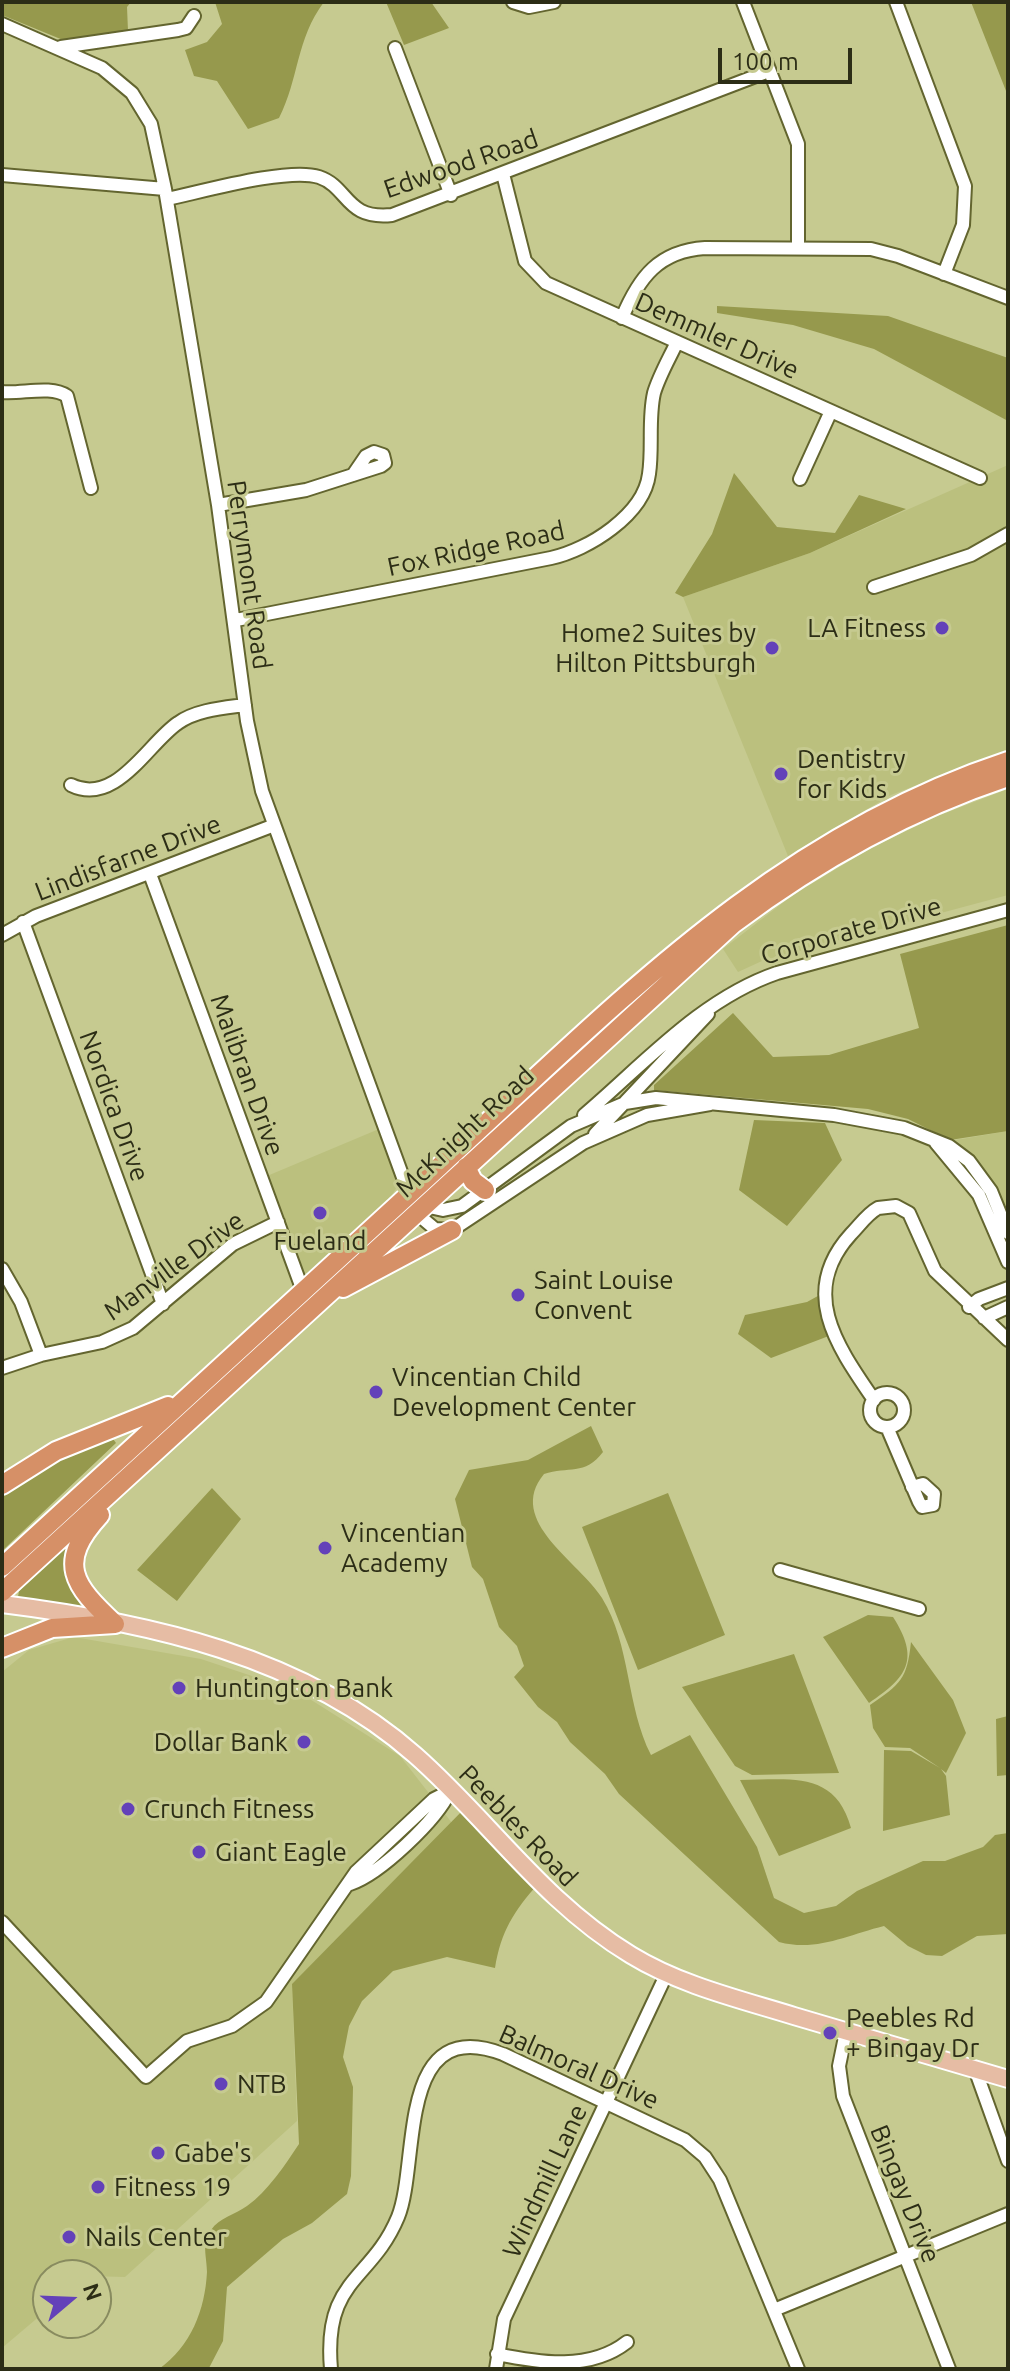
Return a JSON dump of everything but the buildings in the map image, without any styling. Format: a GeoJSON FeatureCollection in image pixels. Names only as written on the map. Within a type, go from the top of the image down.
{"type":"FeatureCollection","features":[{"type":"Feature","properties":{"kind":"highway","name":"McKnight Road"},"geometry":{"type":"LineString","coordinates":[[2,1592],[320,1301],[681,947],[745,896],[860,824],[925,793],[1008,761]]}},
{"type":"Feature","properties":{"kind":"highway","name":"McKnight Road"},"geometry":{"type":"LineString","coordinates":[[2,1567],[303,1291],[466,1167],[691,959],[754,908],[867,837],[944,801],[1008,777]]}},
{"type":"Feature","properties":{"kind":"highway"},"geometry":{"type":"LineString","coordinates":[[466,1167],[473,1181],[485,1190]]}},
{"type":"Feature","properties":{"kind":"highway"},"geometry":{"type":"LineString","coordinates":[[320,1301],[452,1230]]}},
{"type":"Feature","properties":{"kind":"highway"},"geometry":{"type":"LineString","coordinates":[[2,1485],[46,1456],[149,1416],[194,1391]]}},
{"type":"Feature","properties":{"kind":"highway"},"geometry":{"type":"LineString","coordinates":[[115,1624],[78,1586],[73,1569],[76,1549],[91,1525],[179,1430]]}},
{"type":"Feature","properties":{"kind":"highway"},"geometry":{"type":"LineString","coordinates":[[2,1648],[52,1628],[115,1624]]}},
{"type":"Feature","properties":{"kind":"main road","name":"Peebles Road"},"geometry":{"type":"LineString","coordinates":[[2,1604],[61,1611],[243,1656],[325,1690],[399,1742],[568,1911],[615,1945],[667,1973],[716,1993],[1008,2079]]}},
{"type":"Feature","properties":{"kind":"street"},"geometry":{"type":"LineString","coordinates":[[513,2],[529,7],[554,2]]}},
{"type":"Feature","properties":{"kind":"street"},"geometry":{"type":"LineString","coordinates":[[743,2],[798,144],[798,248]]}},
{"type":"Feature","properties":{"kind":"street"},"geometry":{"type":"LineString","coordinates":[[896,2],[965,186],[963,225],[944,274]]}},
{"type":"Feature","properties":{"kind":"street"},"geometry":{"type":"LineString","coordinates":[[61,47],[178,30],[186,28],[194,16]]}},
{"type":"Feature","properties":{"kind":"street","name":"Perrymont Road"},"geometry":{"type":"LineString","coordinates":[[2,24],[61,47],[102,68],[138,100],[151,124],[166,194],[218,505],[236,620],[245,705],[272,826],[416,1205]]}},
{"type":"Feature","properties":{"kind":"street"},"geometry":{"type":"LineString","coordinates":[[395,48],[451,195]]}},
{"type":"Feature","properties":{"kind":"street","name":"Edwood Road"},"geometry":{"type":"LineString","coordinates":[[2,175],[166,194],[301,174],[324,179],[353,207],[375,216],[402,212],[451,195],[769,71]]}},
{"type":"Feature","properties":{"kind":"street","name":"Demmler Drive"},"geometry":{"type":"LineString","coordinates":[[503,174],[520,248],[530,270],[554,288],[980,478]]}},
{"type":"Feature","properties":{"kind":"street"},"geometry":{"type":"LineString","coordinates":[[622,318],[643,277],[672,255],[705,248],[871,249],[1008,298]]}},
{"type":"Feature","properties":{"kind":"street","name":"Fox Ridge Road"},"geometry":{"type":"LineString","coordinates":[[236,620],[551,558],[586,547],[615,525],[644,490],[650,471],[654,393],[677,342]]}},
{"type":"Feature","properties":{"kind":"street"},"geometry":{"type":"LineString","coordinates":[[2,392],[27,394],[55,390],[67,396],[91,488]]}},
{"type":"Feature","properties":{"kind":"street"},"geometry":{"type":"LineString","coordinates":[[800,479],[831,411]]}},
{"type":"Feature","properties":{"kind":"street"},"geometry":{"type":"LineString","coordinates":[[218,505],[306,490],[353,475]]}},
{"type":"Feature","properties":{"kind":"street"},"geometry":{"type":"LineString","coordinates":[[874,587],[971,555],[1008,534]]}},
{"type":"Feature","properties":{"kind":"street"},"geometry":{"type":"LineString","coordinates":[[71,785],[90,791],[100,788],[130,770],[180,721],[214,710],[245,705]]}},
{"type":"Feature","properties":{"kind":"street","name":"Lindisfarne Drive"},"geometry":{"type":"LineString","coordinates":[[2,935],[23,922],[272,826]]}},
{"type":"Feature","properties":{"kind":"street","name":"Malibran Drive"},"geometry":{"type":"LineString","coordinates":[[150,874],[303,1291]]}},
{"type":"Feature","properties":{"kind":"street","name":"Corporate Drive"},"geometry":{"type":"LineString","coordinates":[[571,1126],[691,1021],[743,987],[777,973],[1008,910]]}},
{"type":"Feature","properties":{"kind":"street","name":"Nordica Drive"},"geometry":{"type":"LineString","coordinates":[[23,922],[163,1304]]}},
{"type":"Feature","properties":{"kind":"street","name":"Corporate Drive"},"geometry":{"type":"LineString","coordinates":[[583,1143],[698,1029],[712,1008]]}},
{"type":"Feature","properties":{"kind":"street"},"geometry":{"type":"LineString","coordinates":[[416,1205],[456,1209],[571,1126],[625,1103],[656,1098],[884,1122],[949,1146],[977,1170],[991,1191],[1008,1233]]}},
{"type":"Feature","properties":{"kind":"street"},"geometry":{"type":"LineString","coordinates":[[416,1205],[435,1229],[452,1230],[583,1143],[647,1115],[710,1104]]}},
{"type":"Feature","properties":{"kind":"street"},"geometry":{"type":"LineString","coordinates":[[936,1143],[979,1195],[1008,1262]]}},
{"type":"Feature","properties":{"kind":"street"},"geometry":{"type":"LineString","coordinates":[[912,1487],[887,1427],[872,1416],[874,1400],[834,1334],[825,1288],[834,1255],[870,1213],[891,1206],[909,1213],[929,1263],[969,1307],[1008,1340]]}},
{"type":"Feature","properties":{"kind":"street","name":"Manville Drive"},"geometry":{"type":"LineString","coordinates":[[2,1368],[114,1337],[140,1324],[233,1244],[278,1222]]}},
{"type":"Feature","properties":{"kind":"street"},"geometry":{"type":"LineString","coordinates":[[2,1269],[25,1311],[41,1355]]}},
{"type":"Feature","properties":{"kind":"street"},"geometry":{"type":"LineString","coordinates":[[969,1307],[979,1299],[1008,1288]]}},
{"type":"Feature","properties":{"kind":"street"},"geometry":{"type":"LineString","coordinates":[[984,1318],[1008,1307]]}},
{"type":"Feature","properties":{"kind":"street"},"geometry":{"type":"LineString","coordinates":[[874,1400],[888,1393],[902,1402],[903,1417],[887,1427]]}},
{"type":"Feature","properties":{"kind":"street"},"geometry":{"type":"LineString","coordinates":[[780,1570],[919,1609]]}},
{"type":"Feature","properties":{"kind":"street"},"geometry":{"type":"LineString","coordinates":[[2,1922],[146,2077],[187,2041],[232,2026],[266,2002],[328,1908],[350,1884],[356,1872],[434,1799],[450,1791]]}},
{"type":"Feature","properties":{"kind":"street","name":"Windmill Lane"},"geometry":{"type":"LineString","coordinates":[[496,2369],[504,2319],[667,1973]]}},
{"type":"Feature","properties":{"kind":"street","name":"Bingay Drive"},"geometry":{"type":"LineString","coordinates":[[846,2032],[839,2066],[843,2096],[949,2369]]}},
{"type":"Feature","properties":{"kind":"street","name":"Balmoral Drive"},"geometry":{"type":"LineString","coordinates":[[331,2369],[330,2345],[338,2303],[351,2281],[388,2235],[400,2212],[419,2090],[438,2060],[466,2049],[495,2051],[607,2102],[685,2140],[711,2165],[798,2369]]}},
{"type":"Feature","properties":{"kind":"street"},"geometry":{"type":"LineString","coordinates":[[975,2069],[1008,2161]]}},
{"type":"Feature","properties":{"kind":"street"},"geometry":{"type":"LineString","coordinates":[[774,2310],[1008,2214]]}},
{"type":"Feature","properties":{"kind":"street"},"geometry":{"type":"LineString","coordinates":[[497,2354],[533,2361],[575,2363],[602,2358],[627,2342]]}},
{"type":"Feature","properties":{"kind":"shaded area"},"geometry":{"type":"Polygon","coordinates":[[[2,2],[131,2],[127,7],[128,31],[63,40],[2,15],[2,2]]]}},
{"type":"Feature","properties":{"kind":"shaded area"},"geometry":{"type":"Polygon","coordinates":[[[215,2],[324,2],[308,30],[279,118],[248,129],[217,81],[194,76],[185,50],[207,42],[222,24],[215,2]]]}},
{"type":"Feature","properties":{"kind":"shaded area"},"geometry":{"type":"Polygon","coordinates":[[[386,2],[431,2],[449,28],[404,45],[386,2]]]}},
{"type":"Feature","properties":{"kind":"shaded area"},"geometry":{"type":"Polygon","coordinates":[[[971,2],[1008,2],[1008,96],[971,2]]]}},
{"type":"Feature","properties":{"kind":"shaded area"},"geometry":{"type":"Polygon","coordinates":[[[717,306],[888,316],[1008,358],[1008,421],[874,349],[793,325],[717,313],[717,306]]]}},
{"type":"Feature","properties":{"kind":"shaded area"},"geometry":{"type":"Polygon","coordinates":[[[1008,465],[1008,750],[891,795],[788,856],[683,597],[810,553],[1008,465]]]}},
{"type":"Feature","properties":{"kind":"shaded area"},"geometry":{"type":"Polygon","coordinates":[[[734,473],[777,527],[835,533],[859,495],[906,509],[810,553],[683,597],[675,593],[712,534],[734,473]]]}},
{"type":"Feature","properties":{"kind":"shaded area"},"geometry":{"type":"Polygon","coordinates":[[[1008,789],[1008,895],[762,961],[738,972],[723,949],[793,895],[871,848],[935,817],[1008,789]]]}},
{"type":"Feature","properties":{"kind":"shaded area"},"geometry":{"type":"Polygon","coordinates":[[[1008,925],[1008,1131],[950,1140],[908,1119],[868,1109],[654,1090],[654,1085],[733,1013],[773,1057],[829,1055],[919,1028],[900,954],[1008,925]]]}},
{"type":"Feature","properties":{"kind":"shaded area"},"geometry":{"type":"Polygon","coordinates":[[[754,1120],[825,1123],[842,1160],[787,1226],[739,1190],[754,1120]]]}},
{"type":"Feature","properties":{"kind":"shaded area"},"geometry":{"type":"Polygon","coordinates":[[[379,1129],[399,1184],[390,1198],[310,1273],[303,1273],[267,1176],[379,1129]]]}},
{"type":"Feature","properties":{"kind":"shaded area"},"geometry":{"type":"Polygon","coordinates":[[[1008,1131],[1008,1216],[996,1187],[982,1167],[950,1141],[1008,1131]]]}},
{"type":"Feature","properties":{"kind":"shaded area"},"geometry":{"type":"Polygon","coordinates":[[[825,1292],[834,1334],[771,1358],[738,1334],[745,1315],[807,1302],[825,1292]]]}},
{"type":"Feature","properties":{"kind":"shaded area"},"geometry":{"type":"Polygon","coordinates":[[[591,1426],[603,1452],[583,1467],[544,1474],[534,1491],[534,1508],[539,1524],[550,1540],[592,1584],[611,1616],[624,1655],[637,1716],[651,1755],[690,1735],[757,1847],[774,1898],[804,1913],[836,1906],[857,1891],[923,1861],[945,1861],[983,1847],[995,1835],[1008,1833],[1008,1934],[977,1936],[942,1956],[926,1955],[908,1946],[884,1926],[819,1944],[779,1942],[619,1794],[605,1774],[570,1742],[557,1722],[538,1707],[514,1677],[524,1666],[517,1646],[499,1627],[483,1579],[472,1567],[455,1499],[469,1470],[528,1460],[591,1426]]]}},
{"type":"Feature","properties":{"kind":"shaded area"},"geometry":{"type":"Polygon","coordinates":[[[111,1436],[116,1443],[2,1551],[2,1492],[43,1465],[111,1436]]]}},
{"type":"Feature","properties":{"kind":"shaded area"},"geometry":{"type":"Polygon","coordinates":[[[212,1488],[241,1519],[177,1601],[137,1570],[212,1488]]]}},
{"type":"Feature","properties":{"kind":"shaded area"},"geometry":{"type":"Polygon","coordinates":[[[668,1493],[725,1635],[638,1670],[582,1527],[668,1493]]]}},
{"type":"Feature","properties":{"kind":"shaded area"},"geometry":{"type":"Polygon","coordinates":[[[65,1548],[69,1549],[70,1581],[85,1607],[18,1597],[19,1591],[65,1548]]]}},
{"type":"Feature","properties":{"kind":"shaded area"},"geometry":{"type":"Polygon","coordinates":[[[868,1615],[893,1617],[906,1644],[908,1656],[901,1675],[869,1703],[823,1637],[868,1615]]]}},
{"type":"Feature","properties":{"kind":"shaded area"},"geometry":{"type":"Polygon","coordinates":[[[74,1637],[201,1659],[297,1691],[400,1756],[452,1823],[292,1984],[297,2121],[125,2277],[112,2277],[112,2259],[32,2259],[32,2323],[2,2348],[2,1672],[29,1650],[74,1637]]]}},
{"type":"Feature","properties":{"kind":"shaded area"},"geometry":{"type":"Polygon","coordinates":[[[911,1642],[953,1700],[966,1733],[946,1773],[941,1769],[946,1776],[950,1815],[883,1831],[884,1750],[911,1751],[940,1768],[910,1748],[885,1747],[873,1728],[870,1705],[901,1680],[911,1642]]]}},
{"type":"Feature","properties":{"kind":"shaded area"},"geometry":{"type":"Polygon","coordinates":[[[794,1654],[839,1773],[752,1775],[735,1766],[682,1687],[794,1654]]]}},
{"type":"Feature","properties":{"kind":"shaded area"},"geometry":{"type":"Polygon","coordinates":[[[1008,1716],[1008,1775],[997,1776],[996,1719],[1008,1716]]]}},
{"type":"Feature","properties":{"kind":"shaded area"},"geometry":{"type":"Polygon","coordinates":[[[740,1780],[793,1780],[822,1787],[844,1809],[851,1828],[779,1856],[740,1780]]]}},
{"type":"Feature","properties":{"kind":"shaded area"},"geometry":{"type":"Polygon","coordinates":[[[466,1807],[538,1884],[510,1922],[495,1968],[447,1957],[393,1971],[362,2001],[349,2026],[343,2057],[353,2087],[351,2176],[347,2194],[312,2223],[283,2239],[227,2287],[223,2341],[209,2368],[159,2369],[188,2338],[199,2313],[206,2286],[205,2245],[211,2230],[262,2193],[299,2144],[292,1984],[466,1807]]]}},
{"type":"Feature","properties":{"kind":"place","name":"LA Fitness"},"geometry":{"type":"Point","coordinates":[942,628]}},
{"type":"Feature","properties":{"kind":"place","name":"Home2 Suites by Hilton Pittsburgh"},"geometry":{"type":"Point","coordinates":[772,648]}},
{"type":"Feature","properties":{"kind":"place","name":"Dentistry for Kids"},"geometry":{"type":"Point","coordinates":[781,774]}},
{"type":"Feature","properties":{"kind":"place","name":"Fueland"},"geometry":{"type":"Point","coordinates":[320,1213]}},
{"type":"Feature","properties":{"kind":"place","name":"Saint Louise Convent"},"geometry":{"type":"Point","coordinates":[518,1295]}},
{"type":"Feature","properties":{"kind":"place","name":"Vincentian Child Development Center"},"geometry":{"type":"Point","coordinates":[376,1392]}},
{"type":"Feature","properties":{"kind":"place","name":"Vincentian Academy"},"geometry":{"type":"Point","coordinates":[325,1548]}},
{"type":"Feature","properties":{"kind":"place","name":"Huntington Bank"},"geometry":{"type":"Point","coordinates":[179,1688]}},
{"type":"Feature","properties":{"kind":"place","name":"Dollar Bank"},"geometry":{"type":"Point","coordinates":[304,1742]}},
{"type":"Feature","properties":{"kind":"place","name":"Crunch Fitness"},"geometry":{"type":"Point","coordinates":[128,1809]}},
{"type":"Feature","properties":{"kind":"place","name":"Giant Eagle"},"geometry":{"type":"Point","coordinates":[199,1852]}},
{"type":"Feature","properties":{"kind":"place","name":"Peebles Rd + Bingay Dr"},"geometry":{"type":"Point","coordinates":[830,2033]}},
{"type":"Feature","properties":{"kind":"place","name":"NTB"},"geometry":{"type":"Point","coordinates":[221,2084]}},
{"type":"Feature","properties":{"kind":"place","name":"Gabe's"},"geometry":{"type":"Point","coordinates":[158,2153]}},
{"type":"Feature","properties":{"kind":"place","name":"Fitness 19"},"geometry":{"type":"Point","coordinates":[98,2187]}},
{"type":"Feature","properties":{"kind":"place","name":"Nails Center"},"geometry":{"type":"Point","coordinates":[69,2237]}}]}
